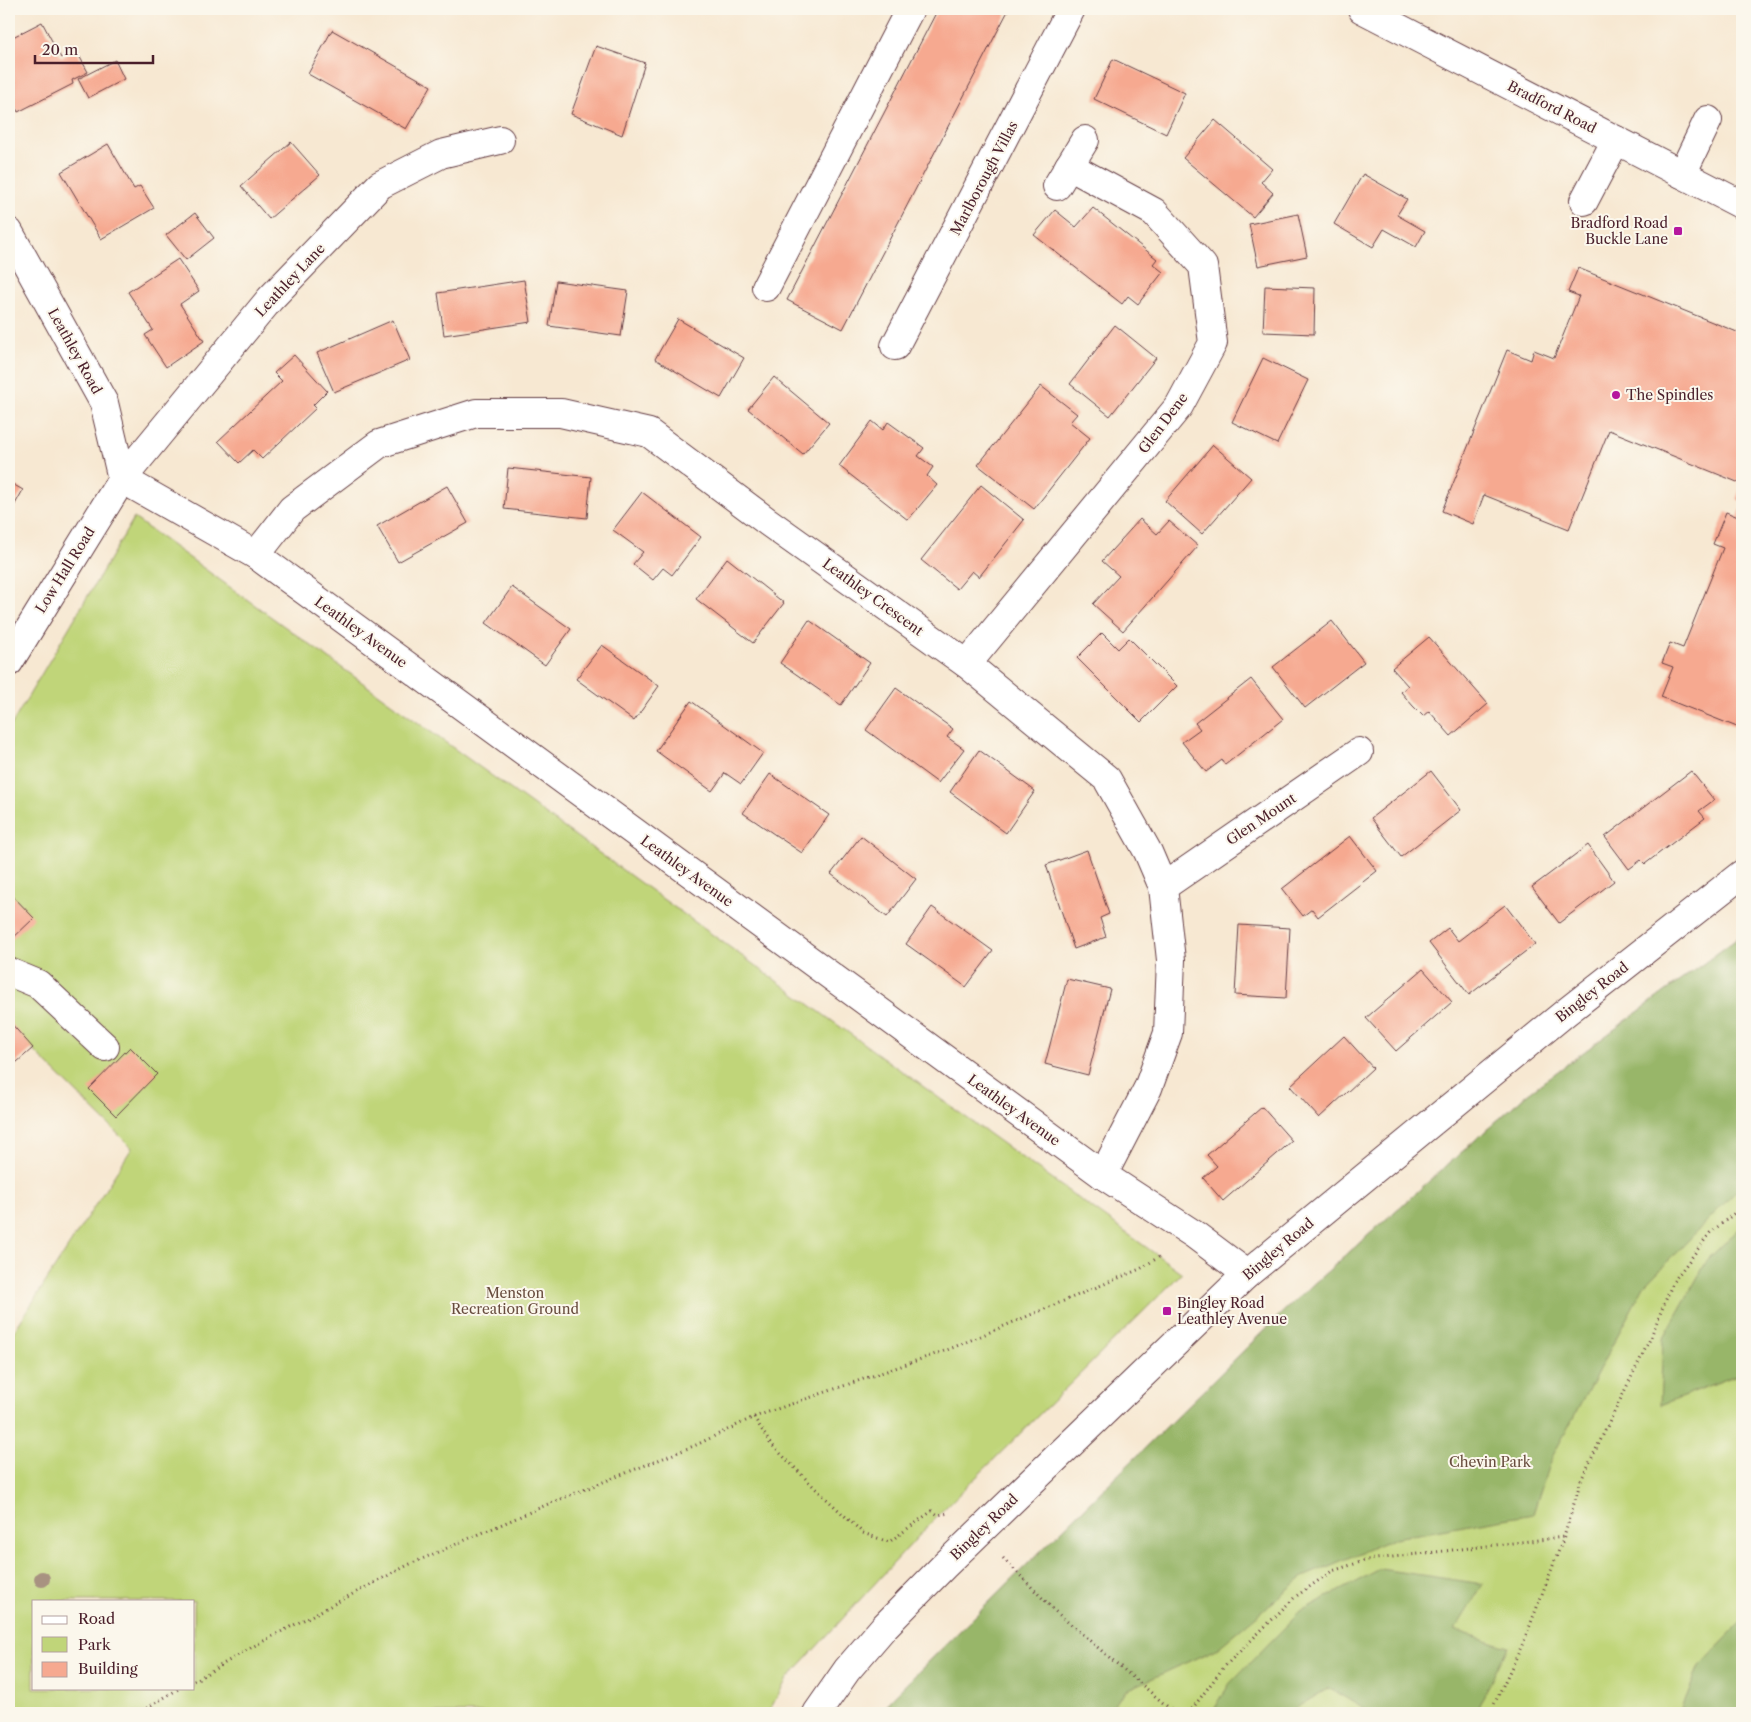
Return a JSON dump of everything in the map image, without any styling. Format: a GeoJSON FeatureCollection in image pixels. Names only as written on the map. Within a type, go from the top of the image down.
{"type":"FeatureCollection","features":[{"type":"Feature","properties":{"kind":"street"},"geometry":{"type":"LineString","coordinates":[[766,288],[910,9]]}},
{"type":"Feature","properties":{"kind":"street","name":"Marlborough Villas"},"geometry":{"type":"LineString","coordinates":[[895,346],[1071,9]]}},
{"type":"Feature","properties":{"kind":"street","name":"Bradford Road"},"geometry":{"type":"LineString","coordinates":[[1362,9],[1742,205]]}},
{"type":"Feature","properties":{"kind":"street"},"geometry":{"type":"LineString","coordinates":[[1682,174],[1708,120]]}},
{"type":"Feature","properties":{"kind":"street","name":"Leathley Lane"},"geometry":{"type":"LineString","coordinates":[[122,479],[270,299],[380,184],[441,154],[500,140]]}},
{"type":"Feature","properties":{"kind":"street","name":"Glen Dene"},"geometry":{"type":"LineString","coordinates":[[967,664],[1179,406],[1213,344],[1203,266],[1154,212],[1063,176],[1085,140]]}},
{"type":"Feature","properties":{"kind":"street"},"geometry":{"type":"LineString","coordinates":[[1584,201],[1616,140]]}},
{"type":"Feature","properties":{"kind":"street","name":"Leathley Road"},"geometry":{"type":"LineString","coordinates":[[9,232],[104,403],[122,479]]}},
{"type":"Feature","properties":{"kind":"street","name":"Leathley Crescent"},"geometry":{"type":"LineString","coordinates":[[256,555],[292,509],[378,444],[476,413],[560,413],[649,433],[768,522],[967,664],[1107,779],[1148,852],[1163,887],[1171,960],[1168,1033],[1148,1088],[1103,1175]]}},
{"type":"Feature","properties":{"kind":"street","name":"Leathley Avenue"},"geometry":{"type":"LineString","coordinates":[[122,479],[256,555],[1103,1175],[1195,1235],[1246,1274]]}},
{"type":"Feature","properties":{"kind":"street","name":"Low Hall Road"},"geometry":{"type":"LineString","coordinates":[[9,662],[122,479]]}},
{"type":"Feature","properties":{"kind":"street","name":"Glen Mount"},"geometry":{"type":"LineString","coordinates":[[1163,887],[1359,752]]}},
{"type":"Feature","properties":{"kind":"street","name":"Bingley Road"},"geometry":{"type":"LineString","coordinates":[[817,1713],[847,1670],[924,1586],[1246,1274],[1565,1013],[1742,874]]}},
{"type":"Feature","properties":{"kind":"street"},"geometry":{"type":"LineString","coordinates":[[9,972],[38,984],[106,1047]]}},
{"type":"Feature","properties":{"kind":"path"},"geometry":{"type":"LineString","coordinates":[[1490,1713],[1524,1641],[1564,1537],[1581,1480],[1650,1339],[1673,1282],[1710,1233],[1742,1207]]}},
{"type":"Feature","properties":{"kind":"path"},"geometry":{"type":"LineString","coordinates":[[195,1679],[254,1646],[408,1565],[554,1502],[696,1445],[754,1417],[947,1350],[1140,1269],[1195,1235]]}},
{"type":"Feature","properties":{"kind":"path"},"geometry":{"type":"LineString","coordinates":[[754,1417],[770,1443],[863,1532],[889,1542],[932,1511],[938,1515],[952,1512]]}},
{"type":"Feature","properties":{"kind":"path"},"geometry":{"type":"LineString","coordinates":[[1190,1713],[1222,1668],[1295,1597],[1332,1572],[1367,1560],[1564,1537]]}},
{"type":"Feature","properties":{"kind":"path"},"geometry":{"type":"LineString","coordinates":[[1002,1557],[1062,1618],[1175,1713]]}},
{"type":"Feature","properties":{"kind":"path"},"geometry":{"type":"LineString","coordinates":[[133,1713],[142,1711],[177,1690]]}},
{"type":"Feature","properties":{"kind":"green space","name":"Menston Recreation Ground"},"geometry":{"type":"Polygon","coordinates":[[[134,518],[1182,1273],[938,1515],[787,1679],[768,1713],[9,1713],[9,1339],[132,1148],[9,1026],[9,729],[134,518]]]}},
{"type":"Feature","properties":{"kind":"green space","name":"Chevin Park"},"geometry":{"type":"Polygon","coordinates":[[[1742,935],[1742,1713],[882,1713],[894,1696],[1291,1304],[1527,1094],[1742,935]]]}},
{"type":"Feature","properties":{"kind":"green space","name":"Chevin Park"},"geometry":{"type":"Polygon","coordinates":[[[1742,935],[1742,1185],[1644,1286],[1550,1461],[1533,1514],[1395,1538],[1303,1577],[1218,1648],[1127,1690],[1107,1713],[882,1713],[894,1696],[1291,1304],[1527,1094],[1742,935]]]}},
{"type":"Feature","properties":{"kind":"green space"},"geometry":{"type":"Polygon","coordinates":[[[1742,1226],[1742,1373],[1660,1405],[1663,1339],[1708,1259],[1742,1226]]]}},
{"type":"Feature","properties":{"kind":"green space"},"geometry":{"type":"Polygon","coordinates":[[[1380,1569],[1483,1584],[1455,1630],[1508,1647],[1475,1713],[1371,1713],[1329,1688],[1287,1713],[1212,1713],[1230,1683],[1301,1611],[1380,1569]]]}},
{"type":"Feature","properties":{"kind":"green space"},"geometry":{"type":"Polygon","coordinates":[[[1742,1622],[1742,1713],[1680,1713],[1699,1666],[1742,1622]]]}},
{"type":"Feature","properties":{"kind":"building"},"geometry":{"type":"Polygon","coordinates":[[[938,9],[1009,9],[843,329],[787,300],[938,9]]]}},
{"type":"Feature","properties":{"kind":"building"},"geometry":{"type":"Polygon","coordinates":[[[42,22],[61,58],[76,50],[88,72],[72,80],[73,84],[18,112],[9,94],[9,39],[42,22]]]}},
{"type":"Feature","properties":{"kind":"building"},"geometry":{"type":"Polygon","coordinates":[[[332,30],[431,86],[406,129],[308,74],[332,30]]]}},
{"type":"Feature","properties":{"kind":"building"},"geometry":{"type":"Polygon","coordinates":[[[596,46],[645,63],[622,135],[571,114],[596,46]]]}},
{"type":"Feature","properties":{"kind":"building"},"geometry":{"type":"Polygon","coordinates":[[[1113,59],[1185,93],[1166,134],[1094,99],[1113,59]]]}},
{"type":"Feature","properties":{"kind":"building"},"geometry":{"type":"Polygon","coordinates":[[[115,60],[124,79],[88,98],[78,79],[115,60]]]}},
{"type":"Feature","properties":{"kind":"building"},"geometry":{"type":"Polygon","coordinates":[[[1215,120],[1272,169],[1261,182],[1273,193],[1253,217],[1183,158],[1215,120]]]}},
{"type":"Feature","properties":{"kind":"building"},"geometry":{"type":"Polygon","coordinates":[[[291,142],[320,175],[269,219],[241,186],[291,142]]]}},
{"type":"Feature","properties":{"kind":"building"},"geometry":{"type":"Polygon","coordinates":[[[108,144],[134,189],[140,186],[154,208],[101,239],[61,172],[108,144]]]}},
{"type":"Feature","properties":{"kind":"building"},"geometry":{"type":"Polygon","coordinates":[[[1363,174],[1407,199],[1397,215],[1425,231],[1416,247],[1384,229],[1373,247],[1334,224],[1363,174]]]}},
{"type":"Feature","properties":{"kind":"building"},"geometry":{"type":"Polygon","coordinates":[[[1093,208],[1157,259],[1153,264],[1163,272],[1138,304],[1128,296],[1122,304],[1034,235],[1055,210],[1076,227],[1093,208]]]}},
{"type":"Feature","properties":{"kind":"building"},"geometry":{"type":"Polygon","coordinates":[[[195,213],[214,238],[186,260],[166,235],[195,213]]]}},
{"type":"Feature","properties":{"kind":"building"},"geometry":{"type":"Polygon","coordinates":[[[1298,214],[1307,256],[1258,266],[1249,224],[1298,214]]]}},
{"type":"Feature","properties":{"kind":"building"},"geometry":{"type":"Polygon","coordinates":[[[178,259],[199,291],[180,304],[204,341],[166,367],[145,335],[153,330],[128,292],[178,259]]]}},
{"type":"Feature","properties":{"kind":"building","name":"The Spindles"},"geometry":{"type":"Polygon","coordinates":[[[1578,268],[1742,334],[1742,484],[1609,430],[1569,529],[1484,495],[1473,524],[1442,511],[1507,350],[1531,360],[1534,350],[1554,358],[1579,296],[1568,292],[1578,268]]]}},
{"type":"Feature","properties":{"kind":"building"},"geometry":{"type":"Polygon","coordinates":[[[524,280],[531,322],[444,335],[438,293],[524,280]]]}},
{"type":"Feature","properties":{"kind":"building"},"geometry":{"type":"Polygon","coordinates":[[[556,281],[628,291],[621,336],[549,326],[556,281]]]}},
{"type":"Feature","properties":{"kind":"building"},"geometry":{"type":"Polygon","coordinates":[[[1265,286],[1315,288],[1314,334],[1263,332],[1265,286]]]}},
{"type":"Feature","properties":{"kind":"building"},"geometry":{"type":"Polygon","coordinates":[[[678,319],[744,358],[721,398],[655,359],[678,319]]]}},
{"type":"Feature","properties":{"kind":"building"},"geometry":{"type":"Polygon","coordinates":[[[393,320],[410,360],[334,392],[317,353],[393,320]]]}},
{"type":"Feature","properties":{"kind":"building"},"geometry":{"type":"Polygon","coordinates":[[[1115,325],[1156,358],[1110,416],[1070,384],[1115,325]]]}},
{"type":"Feature","properties":{"kind":"building"},"geometry":{"type":"Polygon","coordinates":[[[294,355],[327,391],[313,405],[316,408],[262,459],[253,450],[239,463],[218,441],[282,381],[274,373],[294,355]]]}},
{"type":"Feature","properties":{"kind":"building"},"geometry":{"type":"Polygon","coordinates":[[[1263,358],[1308,380],[1277,444],[1232,422],[1263,358]]]}},
{"type":"Feature","properties":{"kind":"building"},"geometry":{"type":"Polygon","coordinates":[[[774,377],[829,423],[803,454],[748,409],[774,377]]]}},
{"type":"Feature","properties":{"kind":"building"},"geometry":{"type":"Polygon","coordinates":[[[1041,386],[1077,414],[1070,422],[1090,438],[1034,509],[978,465],[1041,386]]]}},
{"type":"Feature","properties":{"kind":"building"},"geometry":{"type":"Polygon","coordinates":[[[872,421],[883,430],[888,422],[924,448],[918,456],[933,467],[927,476],[937,485],[908,520],[839,466],[872,421]]]}},
{"type":"Feature","properties":{"kind":"building"},"geometry":{"type":"Polygon","coordinates":[[[1213,445],[1251,478],[1202,534],[1165,501],[1213,445]]]}},
{"type":"Feature","properties":{"kind":"building"},"geometry":{"type":"Polygon","coordinates":[[[508,468],[591,477],[587,518],[504,509],[508,468]]]}},
{"type":"Feature","properties":{"kind":"building"},"geometry":{"type":"Polygon","coordinates":[[[9,482],[23,490],[9,515],[9,482]]]}},
{"type":"Feature","properties":{"kind":"building"},"geometry":{"type":"Polygon","coordinates":[[[1742,484],[1742,502],[1736,499],[1742,484]]]}},
{"type":"Feature","properties":{"kind":"building"},"geometry":{"type":"Polygon","coordinates":[[[981,485],[1024,520],[979,577],[972,571],[957,589],[921,560],[981,485]]]}},
{"type":"Feature","properties":{"kind":"building"},"geometry":{"type":"Polygon","coordinates":[[[447,486],[468,523],[398,562],[377,526],[447,486]]]}},
{"type":"Feature","properties":{"kind":"building"},"geometry":{"type":"Polygon","coordinates":[[[642,492],[701,537],[672,575],[663,568],[653,580],[633,564],[643,552],[613,530],[642,492]]]}},
{"type":"Feature","properties":{"kind":"building"},"geometry":{"type":"Polygon","coordinates":[[[1742,506],[1742,729],[1661,697],[1673,667],[1662,663],[1670,643],[1683,648],[1723,548],[1713,544],[1726,512],[1738,517],[1742,506]]]}},
{"type":"Feature","properties":{"kind":"building"},"geometry":{"type":"Polygon","coordinates":[[[1140,519],[1157,534],[1169,521],[1198,546],[1123,631],[1093,604],[1119,576],[1102,561],[1140,519]]]}},
{"type":"Feature","properties":{"kind":"building"},"geometry":{"type":"Polygon","coordinates":[[[727,558],[784,603],[753,643],[696,599],[727,558]]]}},
{"type":"Feature","properties":{"kind":"building"},"geometry":{"type":"Polygon","coordinates":[[[512,587],[571,629],[545,665],[486,623],[512,587]]]}},
{"type":"Feature","properties":{"kind":"building"},"geometry":{"type":"Polygon","coordinates":[[[809,620],[870,663],[841,705],[780,663],[809,620]]]}},
{"type":"Feature","properties":{"kind":"building"},"geometry":{"type":"Polygon","coordinates":[[[1332,621],[1364,662],[1305,708],[1273,667],[1332,621]]]}},
{"type":"Feature","properties":{"kind":"building"},"geometry":{"type":"Polygon","coordinates":[[[1102,633],[1118,649],[1129,638],[1177,686],[1141,722],[1077,658],[1102,633]]]}},
{"type":"Feature","properties":{"kind":"building"},"geometry":{"type":"Polygon","coordinates":[[[1429,637],[1488,704],[1451,736],[1429,711],[1423,716],[1413,706],[1401,692],[1408,686],[1392,668],[1429,637]]]}},
{"type":"Feature","properties":{"kind":"building"},"geometry":{"type":"Polygon","coordinates":[[[602,645],[659,686],[634,721],[576,679],[602,645]]]}},
{"type":"Feature","properties":{"kind":"building"},"geometry":{"type":"Polygon","coordinates":[[[1251,679],[1283,719],[1225,765],[1222,760],[1206,772],[1182,742],[1200,729],[1195,723],[1251,679]]]}},
{"type":"Feature","properties":{"kind":"building"},"geometry":{"type":"Polygon","coordinates":[[[896,688],[953,729],[947,737],[964,749],[938,783],[866,730],[896,688]]]}},
{"type":"Feature","properties":{"kind":"building"},"geometry":{"type":"Polygon","coordinates":[[[691,701],[763,753],[741,784],[725,773],[712,791],[656,751],[691,701]]]}},
{"type":"Feature","properties":{"kind":"building"},"geometry":{"type":"Polygon","coordinates":[[[979,750],[1035,791],[1006,833],[950,792],[979,750]]]}},
{"type":"Feature","properties":{"kind":"building"},"geometry":{"type":"Polygon","coordinates":[[[1431,771],[1461,810],[1401,857],[1371,818],[1431,771]]]}},
{"type":"Feature","properties":{"kind":"building"},"geometry":{"type":"Polygon","coordinates":[[[1691,771],[1714,800],[1699,811],[1705,818],[1645,864],[1641,860],[1629,869],[1605,837],[1691,771]]]}},
{"type":"Feature","properties":{"kind":"building"},"geometry":{"type":"Polygon","coordinates":[[[770,774],[829,815],[802,853],[743,813],[770,774]]]}},
{"type":"Feature","properties":{"kind":"building"},"geometry":{"type":"Polygon","coordinates":[[[861,836],[916,879],[887,917],[831,874],[861,836]]]}},
{"type":"Feature","properties":{"kind":"building"},"geometry":{"type":"Polygon","coordinates":[[[1350,836],[1377,871],[1318,917],[1312,909],[1303,916],[1282,889],[1350,836]]]}},
{"type":"Feature","properties":{"kind":"building"},"geometry":{"type":"Polygon","coordinates":[[[1588,845],[1614,881],[1559,923],[1532,887],[1588,845]]]}},
{"type":"Feature","properties":{"kind":"building"},"geometry":{"type":"Polygon","coordinates":[[[1087,850],[1109,914],[1100,918],[1106,937],[1074,949],[1046,865],[1087,850]]]}},
{"type":"Feature","properties":{"kind":"building"},"geometry":{"type":"Polygon","coordinates":[[[9,892],[34,918],[9,942],[9,892]]]}},
{"type":"Feature","properties":{"kind":"building"},"geometry":{"type":"Polygon","coordinates":[[[1505,905],[1535,944],[1469,995],[1429,943],[1448,928],[1458,941],[1505,905]]]}},
{"type":"Feature","properties":{"kind":"building"},"geometry":{"type":"Polygon","coordinates":[[[932,907],[993,951],[966,987],[906,944],[932,907]]]}},
{"type":"Feature","properties":{"kind":"building"},"geometry":{"type":"Polygon","coordinates":[[[1239,925],[1290,928],[1286,998],[1235,995],[1239,925]]]}},
{"type":"Feature","properties":{"kind":"building"},"geometry":{"type":"Polygon","coordinates":[[[1423,969],[1452,1002],[1396,1051],[1366,1018],[1423,969]]]}},
{"type":"Feature","properties":{"kind":"building"},"geometry":{"type":"Polygon","coordinates":[[[1067,979],[1110,989],[1088,1075],[1045,1064],[1067,979]]]}},
{"type":"Feature","properties":{"kind":"building"},"geometry":{"type":"Polygon","coordinates":[[[9,1021],[33,1048],[9,1069],[9,1021]]]}},
{"type":"Feature","properties":{"kind":"building"},"geometry":{"type":"Polygon","coordinates":[[[1344,1036],[1373,1068],[1319,1118],[1290,1086],[1344,1036]]]}},
{"type":"Feature","properties":{"kind":"building"},"geometry":{"type":"Polygon","coordinates":[[[130,1047],[157,1074],[116,1116],[89,1089],[130,1047]]]}},
{"type":"Feature","properties":{"kind":"building"},"geometry":{"type":"Polygon","coordinates":[[[1262,1107],[1292,1141],[1223,1201],[1203,1178],[1217,1166],[1207,1155],[1262,1107]]]}},
{"type":"Feature","properties":{"kind":"place","name":"Bradford Road Buckle Lane"},"geometry":{"type":"Point","coordinates":[1678,231]}},
{"type":"Feature","properties":{"kind":"place","name":"The Spindles"},"geometry":{"type":"Point","coordinates":[1616,395]}},
{"type":"Feature","properties":{"kind":"place","name":"Bingley Road Leathley Avenue"},"geometry":{"type":"Point","coordinates":[1167,1311]}}]}
